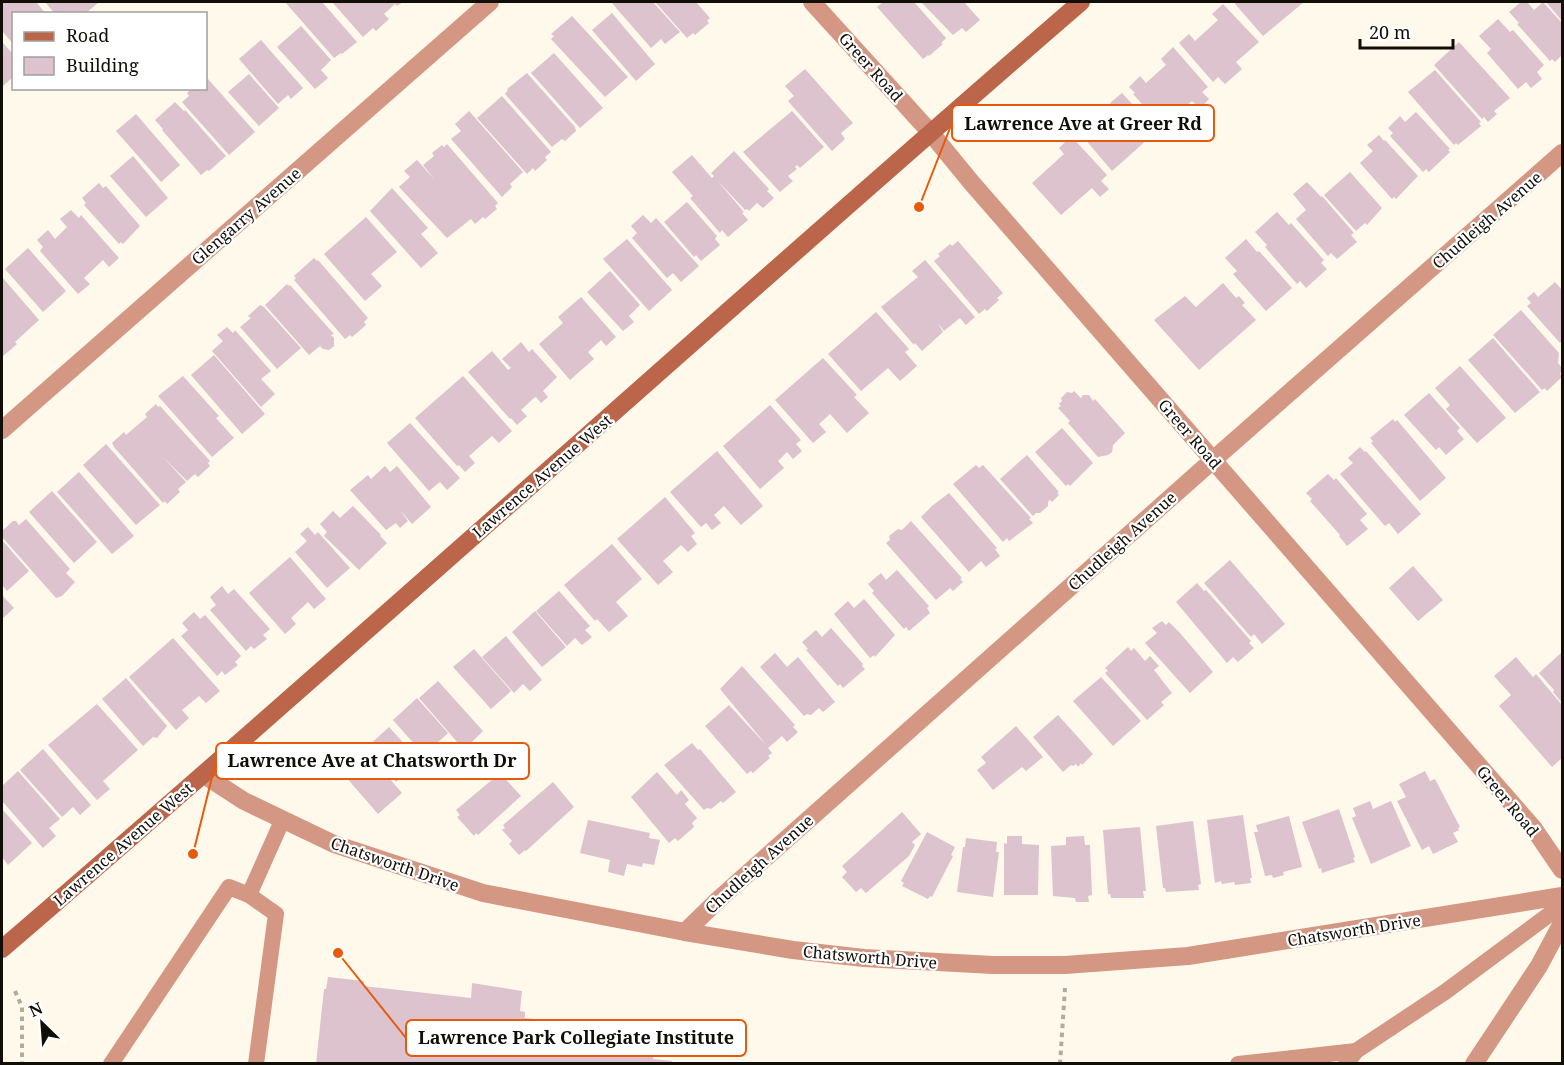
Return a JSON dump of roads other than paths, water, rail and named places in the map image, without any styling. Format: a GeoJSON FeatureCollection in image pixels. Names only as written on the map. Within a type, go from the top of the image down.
{"type":"FeatureCollection","features":[{"type":"Feature","properties":{"kind":"main road","name":"Lawrence Avenue West"},"geometry":{"type":"LineString","coordinates":[[2,948],[204,775],[930,132],[1081,2]]}},
{"type":"Feature","properties":{"kind":"street","name":"Glengarry Avenue"},"geometry":{"type":"LineString","coordinates":[[2,430],[490,2]]}},
{"type":"Feature","properties":{"kind":"street","name":"Greer Road"},"geometry":{"type":"LineString","coordinates":[[812,2],[930,132],[970,182],[1534,829],[1563,870]]}},
{"type":"Feature","properties":{"kind":"street","name":"Chudleigh Avenue"},"geometry":{"type":"LineString","coordinates":[[685,932],[718,900],[1213,460],[1563,153]]}},
{"type":"Feature","properties":{"kind":"street","name":"Chatsworth Drive"},"geometry":{"type":"LineString","coordinates":[[204,775],[244,801],[334,844],[483,893],[685,932],[792,950],[864,958],[936,964],[1065,964],[1188,956],[1563,896]]}},
{"type":"Feature","properties":{"kind":"street"},"geometry":{"type":"LineString","coordinates":[[1474,1064],[1539,966],[1563,923]]}},
{"type":"Feature","properties":{"kind":"lane"},"geometry":{"type":"LineString","coordinates":[[249,894],[282,821]]}},
{"type":"Feature","properties":{"kind":"lane"},"geometry":{"type":"LineString","coordinates":[[111,1064],[229,887],[249,894],[276,914],[256,1064]]}},
{"type":"Feature","properties":{"kind":"lane"},"geometry":{"type":"LineString","coordinates":[[1238,1064],[1351,1058],[1563,905]]}},
{"type":"Feature","properties":{"kind":"place","name":"Lawrence Ave at Greer Rd"},"geometry":{"type":"Point","coordinates":[919,207]}},
{"type":"Feature","properties":{"kind":"place","name":"Lawrence Ave at Chatsworth Dr"},"geometry":{"type":"Point","coordinates":[193,854]}},
{"type":"Feature","properties":{"kind":"place","name":"Lawrence Park Collegiate Institute"},"geometry":{"type":"Point","coordinates":[338,953]}}]}
